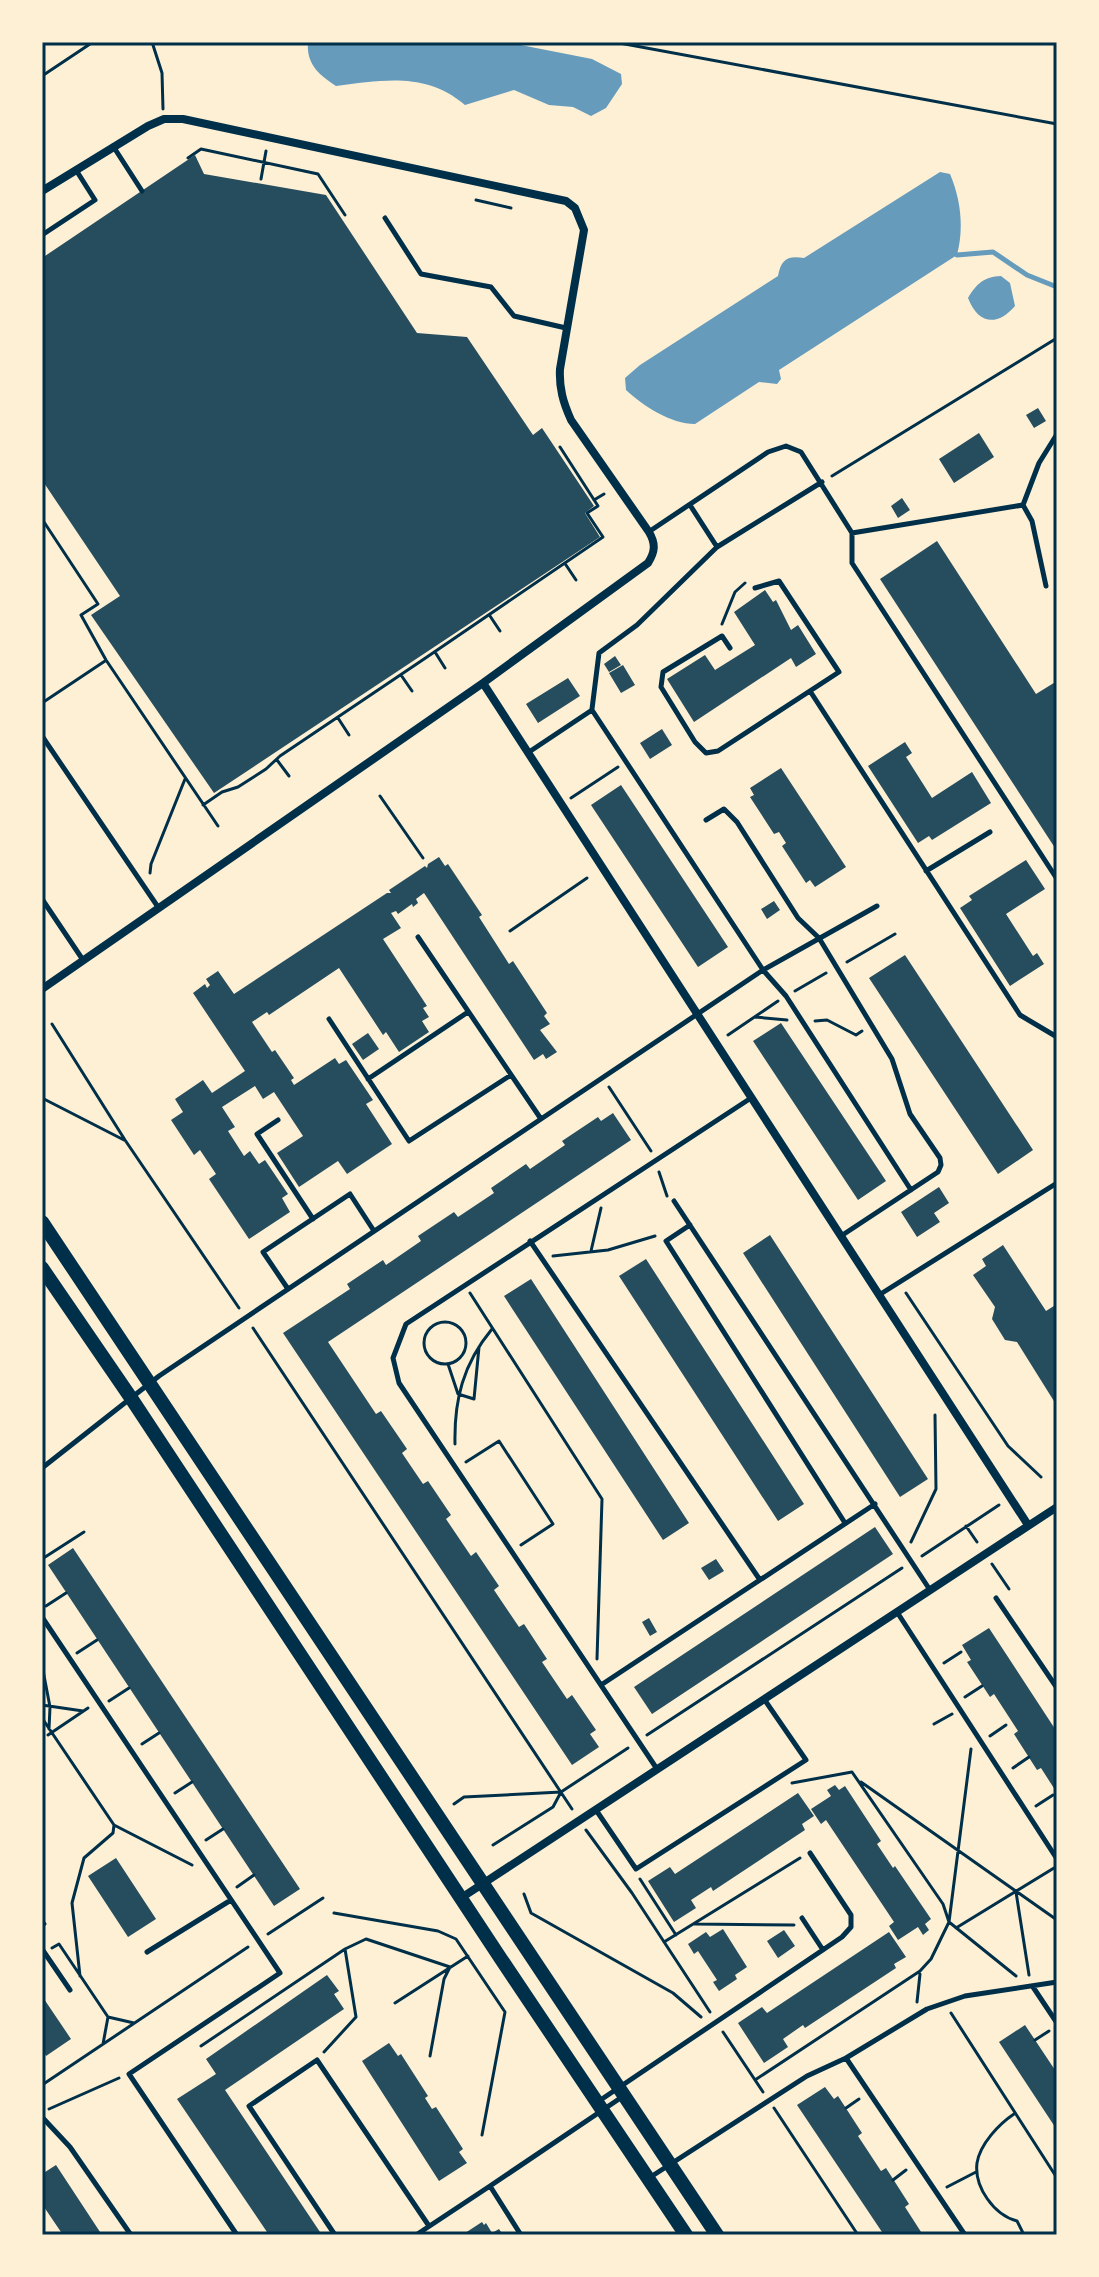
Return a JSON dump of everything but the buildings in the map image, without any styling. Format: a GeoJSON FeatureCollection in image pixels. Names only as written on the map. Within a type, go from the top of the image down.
{"type":"FeatureCollection","features":[{"type":"Feature","properties":{"kind":"main road"},"geometry":{"type":"LineString","coordinates":[[42,1222],[717,2235]]}},
{"type":"Feature","properties":{"kind":"main road"},"geometry":{"type":"LineString","coordinates":[[42,1268],[686,2235]]}},
{"type":"Feature","properties":{"kind":"street"},"geometry":{"type":"LineString","coordinates":[[42,191],[113,146],[164,119],[183,119],[566,201],[575,208],[584,230],[566,328],[559,386],[563,404],[649,532],[655,553],[648,563],[483,683],[42,989]]}},
{"type":"Feature","properties":{"kind":"street"},"geometry":{"type":"LineString","coordinates":[[483,683],[1028,1525]]}},
{"type":"Feature","properties":{"kind":"street"},"geometry":{"type":"LineString","coordinates":[[461,1898],[1057,1507]]}},
{"type":"Feature","properties":{"kind":"lane"},"geometry":{"type":"LineString","coordinates":[[113,146],[142,191]]}},
{"type":"Feature","properties":{"kind":"lane"},"geometry":{"type":"LineString","coordinates":[[42,235],[95,200],[76,170]]}},
{"type":"Feature","properties":{"kind":"lane"},"geometry":{"type":"LineString","coordinates":[[385,218],[421,274],[491,287],[514,316],[566,328]]}},
{"type":"Feature","properties":{"kind":"lane"},"geometry":{"type":"LineString","coordinates":[[1023,505],[1039,463],[1057,434]]}},
{"type":"Feature","properties":{"kind":"lane"},"geometry":{"type":"LineString","coordinates":[[649,532],[768,452],[786,446],[801,452],[852,533],[852,563],[1057,879]]}},
{"type":"Feature","properties":{"kind":"lane"},"geometry":{"type":"LineString","coordinates":[[822,482],[717,547],[637,625],[599,653],[592,710],[763,970],[786,996],[911,1190]]}},
{"type":"Feature","properties":{"kind":"lane"},"geometry":{"type":"LineString","coordinates":[[690,505],[717,547]]}},
{"type":"Feature","properties":{"kind":"lane"},"geometry":{"type":"LineString","coordinates":[[852,533],[1023,505]]}},
{"type":"Feature","properties":{"kind":"lane"},"geometry":{"type":"LineString","coordinates":[[1023,505],[1032,521],[1046,586]]}},
{"type":"Feature","properties":{"kind":"lane"},"geometry":{"type":"LineString","coordinates":[[730,648],[722,636],[663,672],[661,687],[695,742],[706,753],[718,751],[839,672],[779,581],[755,588]]}},
{"type":"Feature","properties":{"kind":"lane"},"geometry":{"type":"LineString","coordinates":[[810,691],[1020,1015],[1057,1037]]}},
{"type":"Feature","properties":{"kind":"lane"},"geometry":{"type":"LineString","coordinates":[[528,753],[592,710]]}},
{"type":"Feature","properties":{"kind":"lane"},"geometry":{"type":"LineString","coordinates":[[42,736],[159,908]]}},
{"type":"Feature","properties":{"kind":"lane"},"geometry":{"type":"LineString","coordinates":[[706,820],[724,809],[731,816],[798,918],[819,938],[892,1059],[910,1114],[940,1158],[938,1172],[841,1236]]}},
{"type":"Feature","properties":{"kind":"lane"},"geometry":{"type":"LineString","coordinates":[[926,871],[990,832]]}},
{"type":"Feature","properties":{"kind":"lane"},"geometry":{"type":"LineString","coordinates":[[42,899],[84,960]]}},
{"type":"Feature","properties":{"kind":"lane"},"geometry":{"type":"LineString","coordinates":[[42,1468],[150,1383],[374,1231],[763,970],[877,906]]}},
{"type":"Feature","properties":{"kind":"lane"},"geometry":{"type":"LineString","coordinates":[[418,937],[541,1119]]}},
{"type":"Feature","properties":{"kind":"lane"},"geometry":{"type":"LineString","coordinates":[[368,1079],[468,1012]]}},
{"type":"Feature","properties":{"kind":"lane"},"geometry":{"type":"LineString","coordinates":[[329,1019],[409,1141],[511,1075]]}},
{"type":"Feature","properties":{"kind":"lane"},"geometry":{"type":"LineString","coordinates":[[658,1770],[399,1383],[393,1358],[406,1324],[751,1098]]}},
{"type":"Feature","properties":{"kind":"lane"},"geometry":{"type":"LineString","coordinates":[[278,1120],[257,1134],[313,1219]]}},
{"type":"Feature","properties":{"kind":"lane"},"geometry":{"type":"LineString","coordinates":[[879,1295],[1057,1183]]}},
{"type":"Feature","properties":{"kind":"lane"},"geometry":{"type":"LineString","coordinates":[[288,1289],[263,1252],[350,1194],[374,1231]]}},
{"type":"Feature","properties":{"kind":"lane"},"geometry":{"type":"LineString","coordinates":[[674,1201],[930,1590]]}},
{"type":"Feature","properties":{"kind":"lane"},"geometry":{"type":"LineString","coordinates":[[690,1225],[666,1241],[845,1523]]}},
{"type":"Feature","properties":{"kind":"lane"},"geometry":{"type":"LineString","coordinates":[[530,1241],[760,1580]]}},
{"type":"Feature","properties":{"kind":"lane"},"geometry":{"type":"LineString","coordinates":[[601,1685],[875,1504]]}},
{"type":"Feature","properties":{"kind":"lane"},"geometry":{"type":"LineString","coordinates":[[996,1598],[1057,1688]]}},
{"type":"Feature","properties":{"kind":"lane"},"geometry":{"type":"LineString","coordinates":[[897,1612],[1057,1859]]}},
{"type":"Feature","properties":{"kind":"lane"},"geometry":{"type":"LineString","coordinates":[[42,1617],[280,1973],[129,2074],[237,2235]]}},
{"type":"Feature","properties":{"kind":"lane"},"geometry":{"type":"LineString","coordinates":[[596,1810],[636,1869],[806,1760],[764,1699]]}},
{"type":"Feature","properties":{"kind":"lane"},"geometry":{"type":"LineString","coordinates":[[416,2235],[490,2186],[716,2021],[842,1937],[851,1927],[851,1915],[810,1853]]}},
{"type":"Feature","properties":{"kind":"lane"},"geometry":{"type":"LineString","coordinates":[[147,1952],[231,1900]]}},
{"type":"Feature","properties":{"kind":"lane"},"geometry":{"type":"LineString","coordinates":[[804,1921],[823,1950]]}},
{"type":"Feature","properties":{"kind":"lane"},"geometry":{"type":"LineString","coordinates":[[45,1950],[70,1990]]}},
{"type":"Feature","properties":{"kind":"lane"},"geometry":{"type":"LineString","coordinates":[[648,2178],[807,2076],[846,2058],[920,2013],[946,2001],[1057,1982]]}},
{"type":"Feature","properties":{"kind":"lane"},"geometry":{"type":"LineString","coordinates":[[1032,1986],[1057,2024]]}},
{"type":"Feature","properties":{"kind":"lane"},"geometry":{"type":"LineString","coordinates":[[846,2058],[965,2235]]}},
{"type":"Feature","properties":{"kind":"lane"},"geometry":{"type":"LineString","coordinates":[[335,2235],[249,2106],[317,2060],[429,2226]]}},
{"type":"Feature","properties":{"kind":"lane"},"geometry":{"type":"LineString","coordinates":[[42,2115],[70,2147],[131,2235]]}},
{"type":"Feature","properties":{"kind":"lane"},"geometry":{"type":"LineString","coordinates":[[490,2186],[521,2235]]}},
{"type":"Feature","properties":{"kind":"path"},"geometry":{"type":"LineString","coordinates":[[42,76],[93,42]]}},
{"type":"Feature","properties":{"kind":"path"},"geometry":{"type":"LineString","coordinates":[[152,42],[162,73],[164,115]]}},
{"type":"Feature","properties":{"kind":"path"},"geometry":{"type":"LineString","coordinates":[[614,42],[1057,124]]}},
{"type":"Feature","properties":{"kind":"path"},"geometry":{"type":"LineString","coordinates":[[188,158],[201,149],[203,137]]}},
{"type":"Feature","properties":{"kind":"path"},"geometry":{"type":"LineString","coordinates":[[201,149],[318,174],[345,215]]}},
{"type":"Feature","properties":{"kind":"path"},"geometry":{"type":"LineString","coordinates":[[261,179],[266,151]]}},
{"type":"Feature","properties":{"kind":"path"},"geometry":{"type":"LineString","coordinates":[[476,200],[511,208]]}},
{"type":"Feature","properties":{"kind":"path"},"geometry":{"type":"LineString","coordinates":[[822,482],[1057,338]]}},
{"type":"Feature","properties":{"kind":"path"},"geometry":{"type":"LineString","coordinates":[[203,805],[222,792],[238,787],[379,687],[490,616],[603,537],[587,513],[598,506],[560,447]]}},
{"type":"Feature","properties":{"kind":"path"},"geometry":{"type":"LineString","coordinates":[[594,500],[604,494]]}},
{"type":"Feature","properties":{"kind":"path"},"geometry":{"type":"LineString","coordinates":[[42,519],[98,604],[81,615],[106,660],[218,826]]}},
{"type":"Feature","properties":{"kind":"path"},"geometry":{"type":"LineString","coordinates":[[566,565],[576,580]]}},
{"type":"Feature","properties":{"kind":"path"},"geometry":{"type":"LineString","coordinates":[[722,636],[723,621],[735,592],[748,581],[757,579],[769,584]]}},
{"type":"Feature","properties":{"kind":"path"},"geometry":{"type":"LineString","coordinates":[[490,616],[500,631]]}},
{"type":"Feature","properties":{"kind":"path"},"geometry":{"type":"LineString","coordinates":[[435,652],[445,668]]}},
{"type":"Feature","properties":{"kind":"path"},"geometry":{"type":"LineString","coordinates":[[42,703],[106,660]]}},
{"type":"Feature","properties":{"kind":"path"},"geometry":{"type":"LineString","coordinates":[[401,675],[412,691]]}},
{"type":"Feature","properties":{"kind":"path"},"geometry":{"type":"LineString","coordinates":[[337,718],[349,735]]}},
{"type":"Feature","properties":{"kind":"path"},"geometry":{"type":"LineString","coordinates":[[276,759],[289,776]]}},
{"type":"Feature","properties":{"kind":"path"},"geometry":{"type":"LineString","coordinates":[[562,805],[627,761]]}},
{"type":"Feature","properties":{"kind":"path"},"geometry":{"type":"LineString","coordinates":[[150,873],[186,778]]}},
{"type":"Feature","properties":{"kind":"path"},"geometry":{"type":"LineString","coordinates":[[380,796],[423,858]]}},
{"type":"Feature","properties":{"kind":"path"},"geometry":{"type":"LineString","coordinates":[[510,931],[587,878]]}},
{"type":"Feature","properties":{"kind":"path"},"geometry":{"type":"LineString","coordinates":[[728,1035],[782,999]]}},
{"type":"Feature","properties":{"kind":"path"},"geometry":{"type":"LineString","coordinates":[[755,1017],[793,1021]]}},
{"type":"Feature","properties":{"kind":"path"},"geometry":{"type":"LineString","coordinates":[[806,1021],[827,1020],[856,1035],[869,1027]]}},
{"type":"Feature","properties":{"kind":"path"},"geometry":{"type":"LineString","coordinates":[[52,1024],[125,1140],[572,1809]]}},
{"type":"Feature","properties":{"kind":"path"},"geometry":{"type":"LineString","coordinates":[[603,1077],[656,1159],[668,1197],[674,1201]]}},
{"type":"Feature","properties":{"kind":"path"},"geometry":{"type":"LineString","coordinates":[[42,1098],[125,1140]]}},
{"type":"Feature","properties":{"kind":"path"},"geometry":{"type":"LineString","coordinates":[[591,1251],[596,1229]]}},
{"type":"Feature","properties":{"kind":"path"},"geometry":{"type":"LineString","coordinates":[[541,1258],[608,1250],[662,1234]]}},
{"type":"Feature","properties":{"kind":"path"},"geometry":{"type":"LineString","coordinates":[[899,1283],[1008,1446],[1041,1477]]}},
{"type":"Feature","properties":{"kind":"path"},"geometry":{"type":"LineString","coordinates":[[464,1285],[602,1499],[597,1678]]}},
{"type":"Feature","properties":{"kind":"path"},"geometry":{"type":"LineString","coordinates":[[441,1321],[451,1322],[465,1334],[464,1354],[448,1364],[438,1364],[424,1351],[426,1332],[441,1321]]}},
{"type":"Feature","properties":{"kind":"path"},"geometry":{"type":"LineString","coordinates":[[492,1329],[480,1344],[458,1394],[455,1412],[457,1467],[499,1441],[553,1524],[512,1551]]}},
{"type":"Feature","properties":{"kind":"path"},"geometry":{"type":"LineString","coordinates":[[458,1394],[474,1399],[480,1344]]}},
{"type":"Feature","properties":{"kind":"path"},"geometry":{"type":"LineString","coordinates":[[448,1364],[458,1394]]}},
{"type":"Feature","properties":{"kind":"path"},"geometry":{"type":"LineString","coordinates":[[906,1553],[936,1489],[935,1415]]}},
{"type":"Feature","properties":{"kind":"path"},"geometry":{"type":"LineString","coordinates":[[493,1845],[553,1807],[561,1792],[638,1740],[1001,1504]]}},
{"type":"Feature","properties":{"kind":"path"},"geometry":{"type":"LineString","coordinates":[[966,1526],[977,1542]]}},
{"type":"Feature","properties":{"kind":"path"},"geometry":{"type":"LineString","coordinates":[[42,1559],[84,1532]]}},
{"type":"Feature","properties":{"kind":"path"},"geometry":{"type":"LineString","coordinates":[[990,1561],[1009,1589]]}},
{"type":"Feature","properties":{"kind":"path"},"geometry":{"type":"LineString","coordinates":[[42,1609],[66,1593]]}},
{"type":"Feature","properties":{"kind":"path"},"geometry":{"type":"LineString","coordinates":[[69,1658],[97,1640]]}},
{"type":"Feature","properties":{"kind":"path"},"geometry":{"type":"LineString","coordinates":[[933,1669],[961,1652]]}},
{"type":"Feature","properties":{"kind":"path"},"geometry":{"type":"LineString","coordinates":[[42,1665],[50,1707],[50,1732]]}},
{"type":"Feature","properties":{"kind":"path"},"geometry":{"type":"LineString","coordinates":[[934,1724],[982,1686]]}},
{"type":"Feature","properties":{"kind":"path"},"geometry":{"type":"LineString","coordinates":[[50,1732],[129,1688]]}},
{"type":"Feature","properties":{"kind":"path"},"geometry":{"type":"LineString","coordinates":[[42,1705],[83,1711]]}},
{"type":"Feature","properties":{"kind":"path"},"geometry":{"type":"LineString","coordinates":[[42,1718],[114,1825],[215,1876]]}},
{"type":"Feature","properties":{"kind":"path"},"geometry":{"type":"LineString","coordinates":[[981,1742],[1006,1725]]}},
{"type":"Feature","properties":{"kind":"path"},"geometry":{"type":"LineString","coordinates":[[131,1751],[159,1733]]}},
{"type":"Feature","properties":{"kind":"path"},"geometry":{"type":"LineString","coordinates":[[755,2080],[920,1971],[931,1959],[949,1922],[971,1749]]}},
{"type":"Feature","properties":{"kind":"path"},"geometry":{"type":"LineString","coordinates":[[1003,1775],[1029,1757]]}},
{"type":"Feature","properties":{"kind":"path"},"geometry":{"type":"LineString","coordinates":[[786,1784],[852,1772],[943,1904],[949,1922],[1014,1975]]}},
{"type":"Feature","properties":{"kind":"path"},"geometry":{"type":"LineString","coordinates":[[858,1780],[1057,1920]]}},
{"type":"Feature","properties":{"kind":"path"},"geometry":{"type":"LineString","coordinates":[[164,1800],[192,1782]]}},
{"type":"Feature","properties":{"kind":"path"},"geometry":{"type":"LineString","coordinates":[[454,1804],[464,1797],[561,1792]]}},
{"type":"Feature","properties":{"kind":"path"},"geometry":{"type":"LineString","coordinates":[[1026,1812],[1053,1795]]}},
{"type":"Feature","properties":{"kind":"path"},"geometry":{"type":"LineString","coordinates":[[80,1976],[72,1903],[84,1858],[113,1833],[114,1825]]}},
{"type":"Feature","properties":{"kind":"path"},"geometry":{"type":"LineString","coordinates":[[195,1847],[223,1829]]}},
{"type":"Feature","properties":{"kind":"path"},"geometry":{"type":"LineString","coordinates":[[664,1942],[810,1853]]}},
{"type":"Feature","properties":{"kind":"path"},"geometry":{"type":"LineString","coordinates":[[956,1928],[1057,1866]]}},
{"type":"Feature","properties":{"kind":"path"},"geometry":{"type":"LineString","coordinates":[[652,1871],[639,1880],[676,1935]]}},
{"type":"Feature","properties":{"kind":"path"},"geometry":{"type":"LineString","coordinates":[[226,1893],[254,1875]]}},
{"type":"Feature","properties":{"kind":"path"},"geometry":{"type":"LineString","coordinates":[[1016,1892],[1028,1972]]}},
{"type":"Feature","properties":{"kind":"path"},"geometry":{"type":"LineString","coordinates":[[524,1894],[531,1913],[541,1920],[612,1956],[673,1993],[701,2018],[716,2021]]}},
{"type":"Feature","properties":{"kind":"path"},"geometry":{"type":"LineString","coordinates":[[42,2085],[323,1898]]}},
{"type":"Feature","properties":{"kind":"path"},"geometry":{"type":"LineString","coordinates":[[334,1913],[438,1931],[456,1939],[468,1956],[505,2012],[482,2135]]}},
{"type":"Feature","properties":{"kind":"path"},"geometry":{"type":"LineString","coordinates":[[42,1920],[45,1924],[42,1926]]}},
{"type":"Feature","properties":{"kind":"path"},"geometry":{"type":"LineString","coordinates":[[694,1924],[804,1921]]}},
{"type":"Feature","properties":{"kind":"path"},"geometry":{"type":"LineString","coordinates":[[201,2046],[345,1949],[366,1939],[450,1967]]}},
{"type":"Feature","properties":{"kind":"path"},"geometry":{"type":"LineString","coordinates":[[45,1950],[59,1944],[108,2017],[134,2023]]}},
{"type":"Feature","properties":{"kind":"path"},"geometry":{"type":"LineString","coordinates":[[317,2060],[356,2017],[345,1949]]}},
{"type":"Feature","properties":{"kind":"path"},"geometry":{"type":"LineString","coordinates":[[395,2003],[468,1956]]}},
{"type":"Feature","properties":{"kind":"path"},"geometry":{"type":"LineString","coordinates":[[430,2056],[444,1979],[450,1967]]}},
{"type":"Feature","properties":{"kind":"path"},"geometry":{"type":"LineString","coordinates":[[920,1971],[916,2000],[920,2013]]}},
{"type":"Feature","properties":{"kind":"path"},"geometry":{"type":"LineString","coordinates":[[946,2001],[951,2015],[1057,2178]]}},
{"type":"Feature","properties":{"kind":"path"},"geometry":{"type":"LineString","coordinates":[[103,2044],[108,2017]]}},
{"type":"Feature","properties":{"kind":"path"},"geometry":{"type":"LineString","coordinates":[[1035,2040],[1057,2024]]}},
{"type":"Feature","properties":{"kind":"path"},"geometry":{"type":"LineString","coordinates":[[42,2115],[129,2074]]}},
{"type":"Feature","properties":{"kind":"path"},"geometry":{"type":"LineString","coordinates":[[846,2108],[869,2092]]}},
{"type":"Feature","properties":{"kind":"path"},"geometry":{"type":"LineString","coordinates":[[1014,2114],[989,2140],[977,2161],[978,2172],[993,2207],[1007,2219],[1017,2221],[1024,2235]]}},
{"type":"Feature","properties":{"kind":"path"},"geometry":{"type":"LineString","coordinates":[[893,2180],[917,2163]]}},
{"type":"Feature","properties":{"kind":"path"},"geometry":{"type":"LineString","coordinates":[[937,2193],[960,2178],[978,2172]]}},
{"type":"Feature","properties":{"kind":"water"},"geometry":{"type":"Polygon","coordinates":[[[308,42],[506,42],[592,59],[621,74],[622,84],[606,108],[591,116],[573,107],[549,105],[514,90],[465,105],[450,94],[420,83],[388,81],[336,86],[315,68],[309,57],[308,42]]]}},
{"type":"Feature","properties":{"kind":"water"},"geometry":{"type":"Polygon","coordinates":[[[940,172],[950,174],[957,194],[961,224],[957,255],[779,370],[781,379],[777,384],[759,382],[695,424],[676,421],[658,413],[626,390],[625,378],[640,365],[778,276],[786,260],[804,258],[940,172]]]}},
{"type":"Feature","properties":{"kind":"water"},"geometry":{"type":"Polygon","coordinates":[[[1001,276],[1010,283],[1015,306],[1001,317],[988,320],[977,313],[968,298],[982,282],[1001,276]]]}},
{"type":"Feature","properties":{"kind":"waterway"},"geometry":{"type":"LineString","coordinates":[[957,255],[993,252],[1027,275],[1057,287]]}}]}
